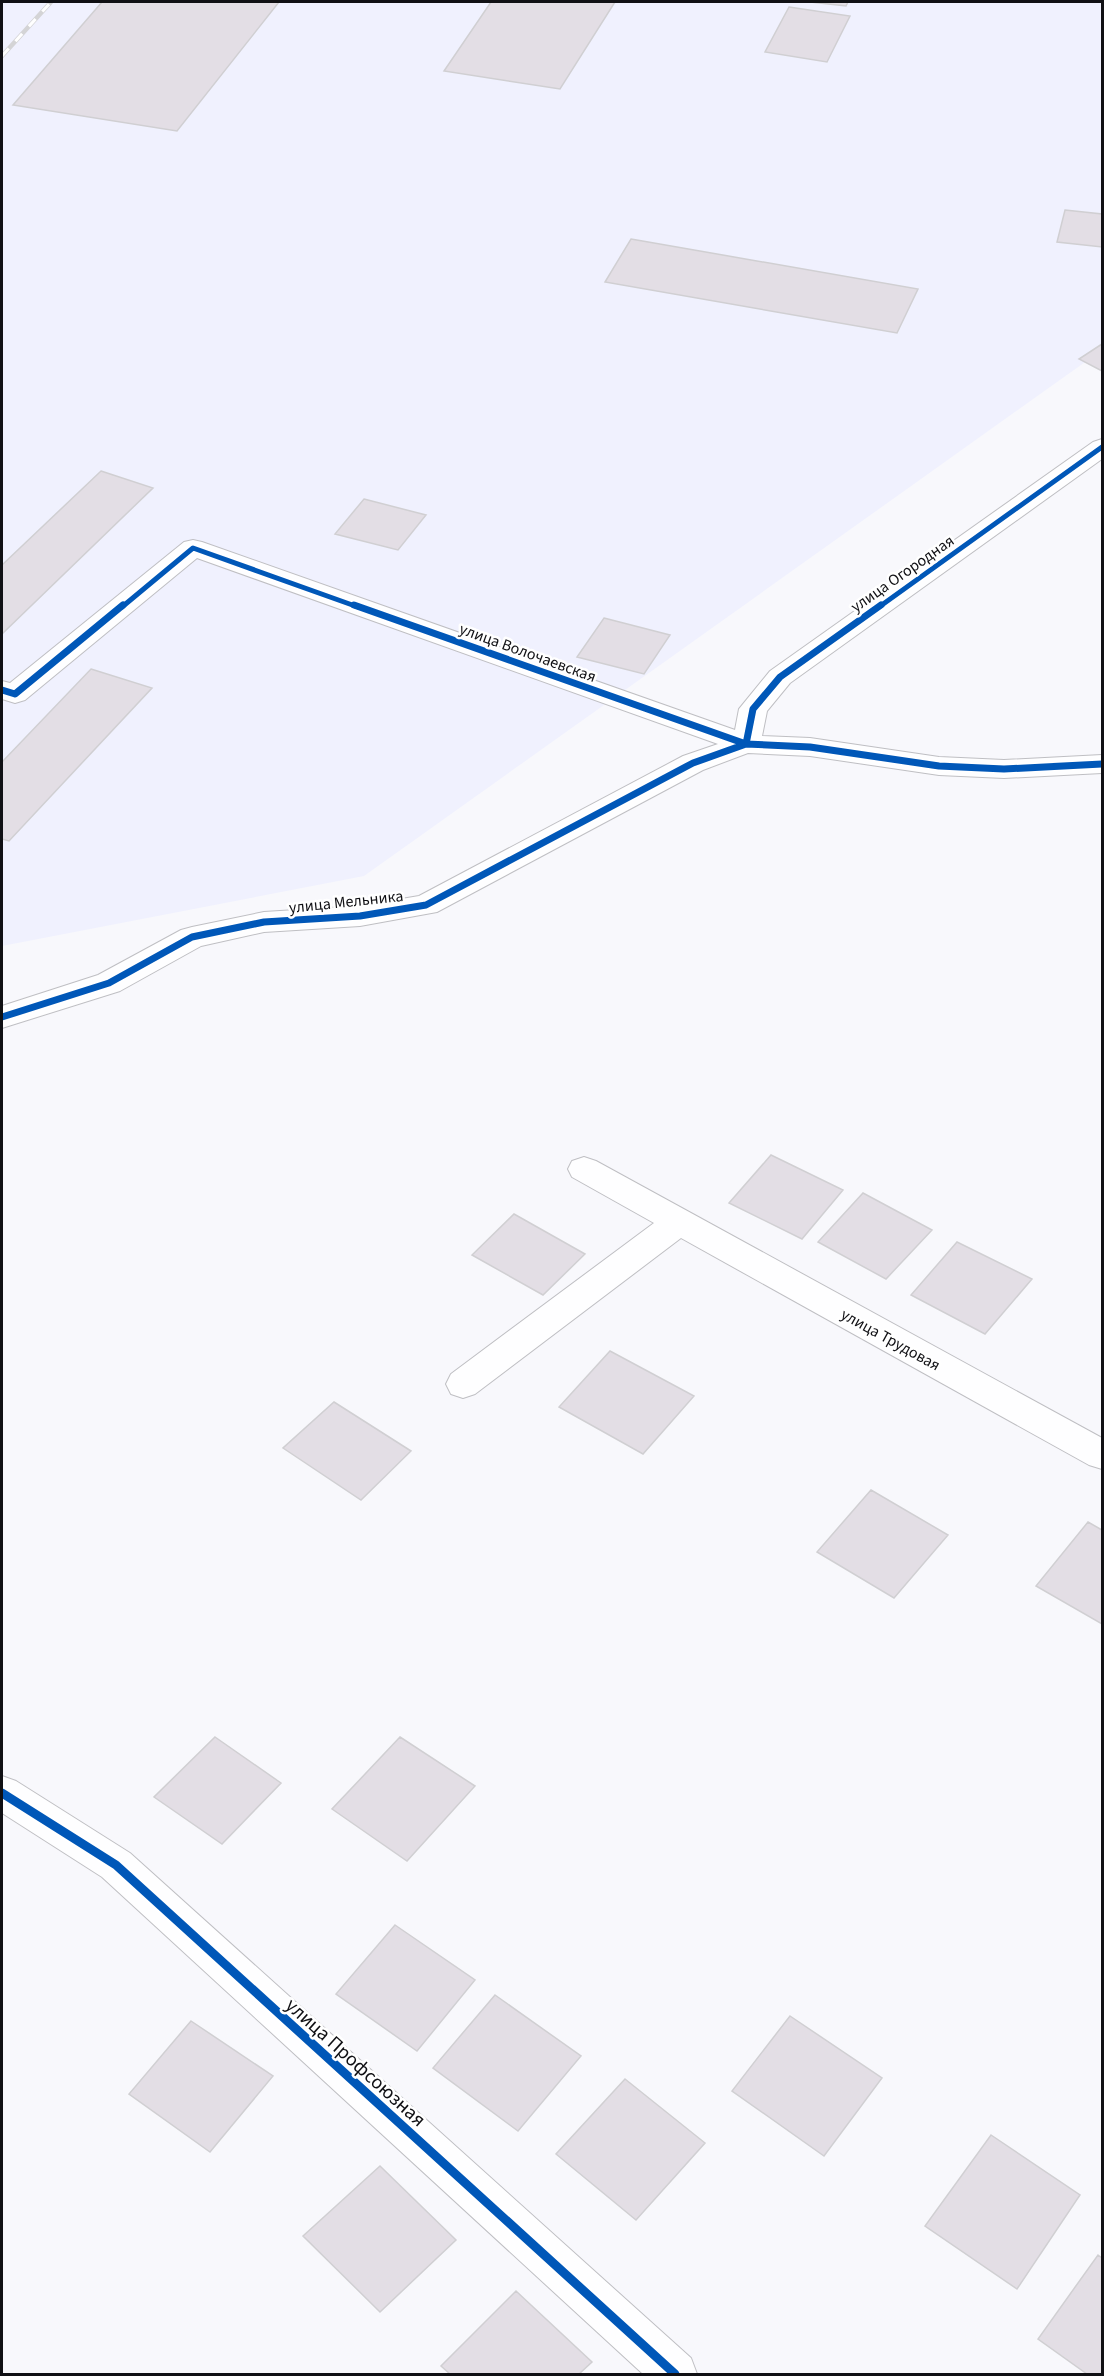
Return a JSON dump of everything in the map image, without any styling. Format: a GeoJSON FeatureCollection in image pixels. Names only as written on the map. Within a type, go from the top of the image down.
{"type":"FeatureCollection","features":[{"type":"Feature","properties":{"kind":"street","name":"улица Огородная"},"geometry":{"type":"LineString","coordinates":[[746,744],[753,708],[780,676],[1102,447]]}},
{"type":"Feature","properties":{"kind":"street","name":"улица Волочаевская"},"geometry":{"type":"LineString","coordinates":[[2,690],[15,694],[193,548],[746,744],[810,747],[939,766],[1004,769],[1102,764]]}},
{"type":"Feature","properties":{"kind":"street","name":"улица Мельника"},"geometry":{"type":"LineString","coordinates":[[2,1017],[109,983],[192,937],[264,922],[360,916],[426,906],[693,763],[746,744]]}},
{"type":"Feature","properties":{"kind":"street","name":"улица Трудовая"},"geometry":{"type":"LineString","coordinates":[[584,1169],[1102,1455]]}},
{"type":"Feature","properties":{"kind":"street"},"geometry":{"type":"LineString","coordinates":[[463,1384],[679,1222]]}},
{"type":"Feature","properties":{"kind":"street","name":"улица Профсоюзная"},"geometry":{"type":"LineString","coordinates":[[2,1793],[116,1865],[675,2374]]}},
{"type":"Feature","properties":{"kind":"shaded area"},"geometry":{"type":"Polygon","coordinates":[[[2,2],[1102,2],[1102,350],[364,876],[2,946],[2,2]]]}},
{"type":"Feature","properties":{"kind":"building"},"geometry":{"type":"Polygon","coordinates":[[[102,2],[279,2],[177,131],[13,105],[102,2]]]}},
{"type":"Feature","properties":{"kind":"building"},"geometry":{"type":"Polygon","coordinates":[[[491,2],[615,2],[560,89],[444,71],[491,2]]]}},
{"type":"Feature","properties":{"kind":"building"},"geometry":{"type":"Polygon","coordinates":[[[810,2],[848,2],[846,6],[810,2]]]}},
{"type":"Feature","properties":{"kind":"building"},"geometry":{"type":"Polygon","coordinates":[[[789,7],[850,16],[827,62],[765,52],[789,7]]]}},
{"type":"Feature","properties":{"kind":"building"},"geometry":{"type":"Polygon","coordinates":[[[1065,210],[1102,214],[1102,247],[1057,242],[1065,210]]]}},
{"type":"Feature","properties":{"kind":"building"},"geometry":{"type":"Polygon","coordinates":[[[631,239],[918,289],[897,333],[605,282],[631,239]]]}},
{"type":"Feature","properties":{"kind":"building"},"geometry":{"type":"Polygon","coordinates":[[[1102,344],[1102,371],[1079,359],[1102,344]]]}},
{"type":"Feature","properties":{"kind":"building"},"geometry":{"type":"Polygon","coordinates":[[[101,471],[153,488],[2,634],[2,565],[101,471]]]}},
{"type":"Feature","properties":{"kind":"building"},"geometry":{"type":"Polygon","coordinates":[[[364,499],[426,515],[398,550],[335,534],[364,499]]]}},
{"type":"Feature","properties":{"kind":"building"},"geometry":{"type":"Polygon","coordinates":[[[604,618],[670,635],[644,674],[577,657],[604,618]]]}},
{"type":"Feature","properties":{"kind":"building"},"geometry":{"type":"Polygon","coordinates":[[[91,669],[152,688],[9,841],[2,839],[2,762],[91,669]]]}},
{"type":"Feature","properties":{"kind":"building"},"geometry":{"type":"Polygon","coordinates":[[[771,1155],[843,1190],[802,1239],[729,1203],[771,1155]]]}},
{"type":"Feature","properties":{"kind":"building"},"geometry":{"type":"Polygon","coordinates":[[[863,1193],[932,1230],[886,1279],[818,1242],[863,1193]]]}},
{"type":"Feature","properties":{"kind":"building"},"geometry":{"type":"Polygon","coordinates":[[[514,1214],[585,1254],[543,1295],[472,1255],[514,1214]]]}},
{"type":"Feature","properties":{"kind":"building"},"geometry":{"type":"Polygon","coordinates":[[[957,1242],[1032,1279],[985,1334],[911,1295],[957,1242]]]}},
{"type":"Feature","properties":{"kind":"building"},"geometry":{"type":"Polygon","coordinates":[[[610,1351],[694,1396],[643,1454],[559,1407],[610,1351]]]}},
{"type":"Feature","properties":{"kind":"building"},"geometry":{"type":"Polygon","coordinates":[[[334,1402],[411,1451],[361,1500],[283,1448],[334,1402]]]}},
{"type":"Feature","properties":{"kind":"building"},"geometry":{"type":"Polygon","coordinates":[[[871,1490],[948,1535],[894,1598],[817,1552],[871,1490]]]}},
{"type":"Feature","properties":{"kind":"building"},"geometry":{"type":"Polygon","coordinates":[[[1088,1522],[1102,1530],[1102,1624],[1036,1586],[1088,1522]]]}},
{"type":"Feature","properties":{"kind":"building"},"geometry":{"type":"Polygon","coordinates":[[[215,1737],[281,1783],[222,1844],[154,1797],[215,1737]]]}},
{"type":"Feature","properties":{"kind":"building"},"geometry":{"type":"Polygon","coordinates":[[[400,1737],[475,1786],[407,1861],[332,1809],[400,1737]]]}},
{"type":"Feature","properties":{"kind":"building"},"geometry":{"type":"Polygon","coordinates":[[[395,1925],[475,1980],[417,2051],[336,1994],[395,1925]]]}},
{"type":"Feature","properties":{"kind":"building"},"geometry":{"type":"Polygon","coordinates":[[[495,1995],[581,2056],[518,2131],[433,2068],[495,1995]]]}},
{"type":"Feature","properties":{"kind":"building"},"geometry":{"type":"Polygon","coordinates":[[[790,2016],[882,2078],[824,2156],[732,2091],[790,2016]]]}},
{"type":"Feature","properties":{"kind":"building"},"geometry":{"type":"Polygon","coordinates":[[[191,2021],[273,2076],[210,2152],[129,2094],[191,2021]]]}},
{"type":"Feature","properties":{"kind":"building"},"geometry":{"type":"Polygon","coordinates":[[[625,2079],[705,2143],[636,2220],[556,2154],[625,2079]]]}},
{"type":"Feature","properties":{"kind":"building"},"geometry":{"type":"Polygon","coordinates":[[[991,2135],[1080,2195],[1017,2289],[925,2226],[991,2135]]]}},
{"type":"Feature","properties":{"kind":"building"},"geometry":{"type":"Polygon","coordinates":[[[380,2166],[456,2240],[380,2312],[303,2236],[380,2166]]]}},
{"type":"Feature","properties":{"kind":"building"},"geometry":{"type":"Polygon","coordinates":[[[1098,2255],[1102,2258],[1102,2374],[1087,2374],[1038,2339],[1098,2255]]]}},
{"type":"Feature","properties":{"kind":"building"},"geometry":{"type":"Polygon","coordinates":[[[516,2291],[592,2362],[579,2374],[450,2374],[441,2366],[516,2291]]]}},
{"type":"Feature","properties":{"kind":"railway"},"geometry":{"type":"LineString","coordinates":[[2,56],[51,2]]}},
{"type":"Feature","properties":{"kind":"cycle path"},"geometry":{"type":"LineString","coordinates":[[2,1017],[109,983],[192,937],[264,922],[360,916],[426,905],[693,763],[746,744],[753,709],[780,677],[1102,447]]}},
{"type":"Feature","properties":{"kind":"cycle path"},"geometry":{"type":"LineString","coordinates":[[2,690],[15,694],[193,548],[746,744],[810,747],[939,766],[1004,769],[1102,764]]}},
{"type":"Feature","properties":{"kind":"cycle path"},"geometry":{"type":"LineString","coordinates":[[2,1793],[116,1865],[675,2374]]}}]}
